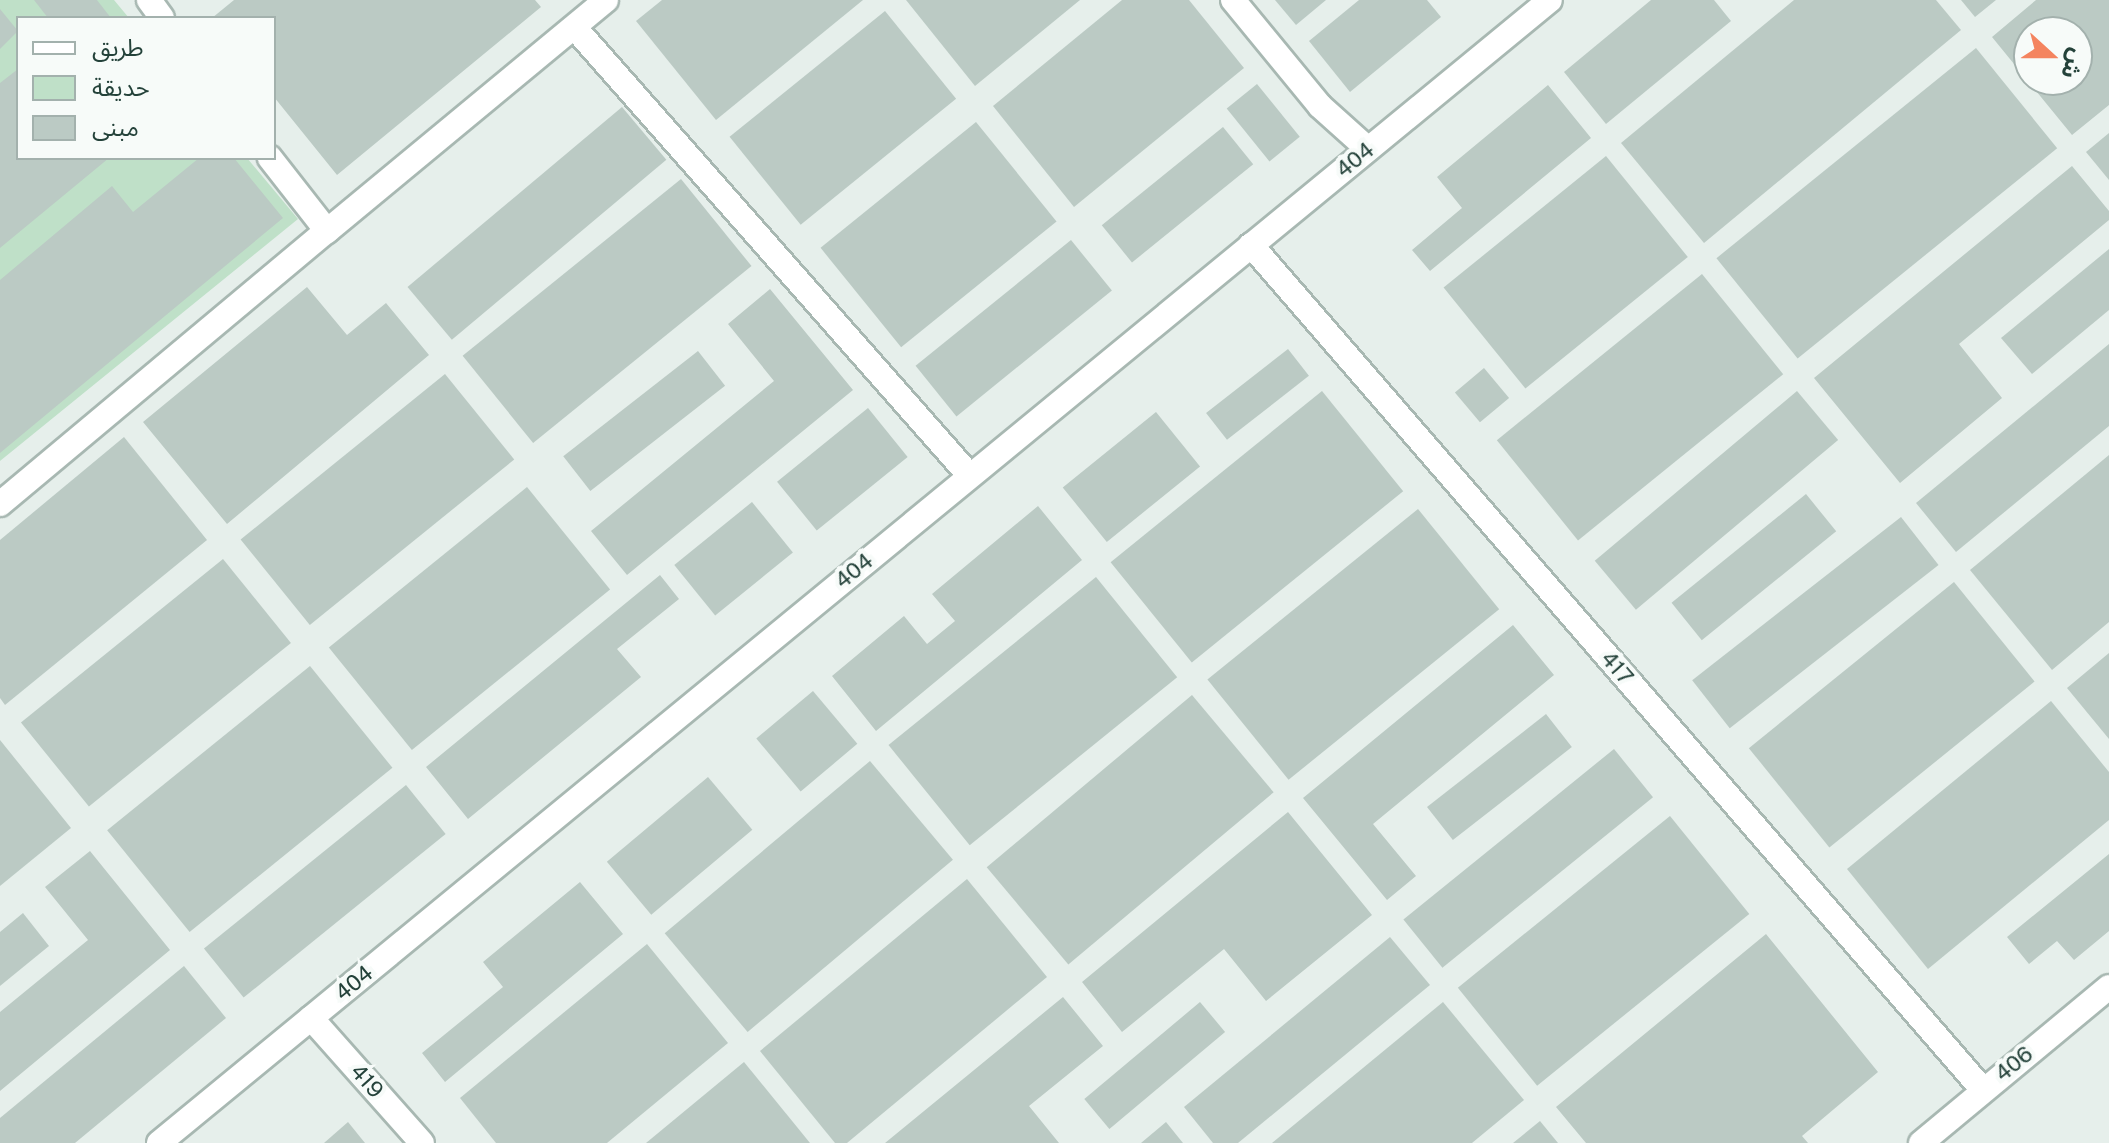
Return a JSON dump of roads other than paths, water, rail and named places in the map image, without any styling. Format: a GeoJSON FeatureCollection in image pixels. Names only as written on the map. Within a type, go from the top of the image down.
{"type":"FeatureCollection","features":[{"type":"Feature","properties":{"kind":"street"},"geometry":{"type":"LineString","coordinates":[[0,504],[606,0]]}},
{"type":"Feature","properties":{"kind":"street"},"geometry":{"type":"LineString","coordinates":[[1233,0],[1320,106],[1368,149]]}},
{"type":"Feature","properties":{"kind":"street","name":"404"},"geometry":{"type":"LineString","coordinates":[[159,1143],[1550,0]]}},
{"type":"Feature","properties":{"kind":"street"},"geometry":{"type":"LineString","coordinates":[[575,28],[970,476]]}},
{"type":"Feature","properties":{"kind":"street"},"geometry":{"type":"LineString","coordinates":[[272,160],[327,231]]}},
{"type":"Feature","properties":{"kind":"street","name":"417"},"geometry":{"type":"LineString","coordinates":[[1251,245],[1983,1090]]}},
{"type":"Feature","properties":{"kind":"street","name":"406"},"geometry":{"type":"LineString","coordinates":[[1921,1143],[2109,987]]}},
{"type":"Feature","properties":{"kind":"street","name":"419"},"geometry":{"type":"LineString","coordinates":[[311,1018],[422,1143]]}}]}
